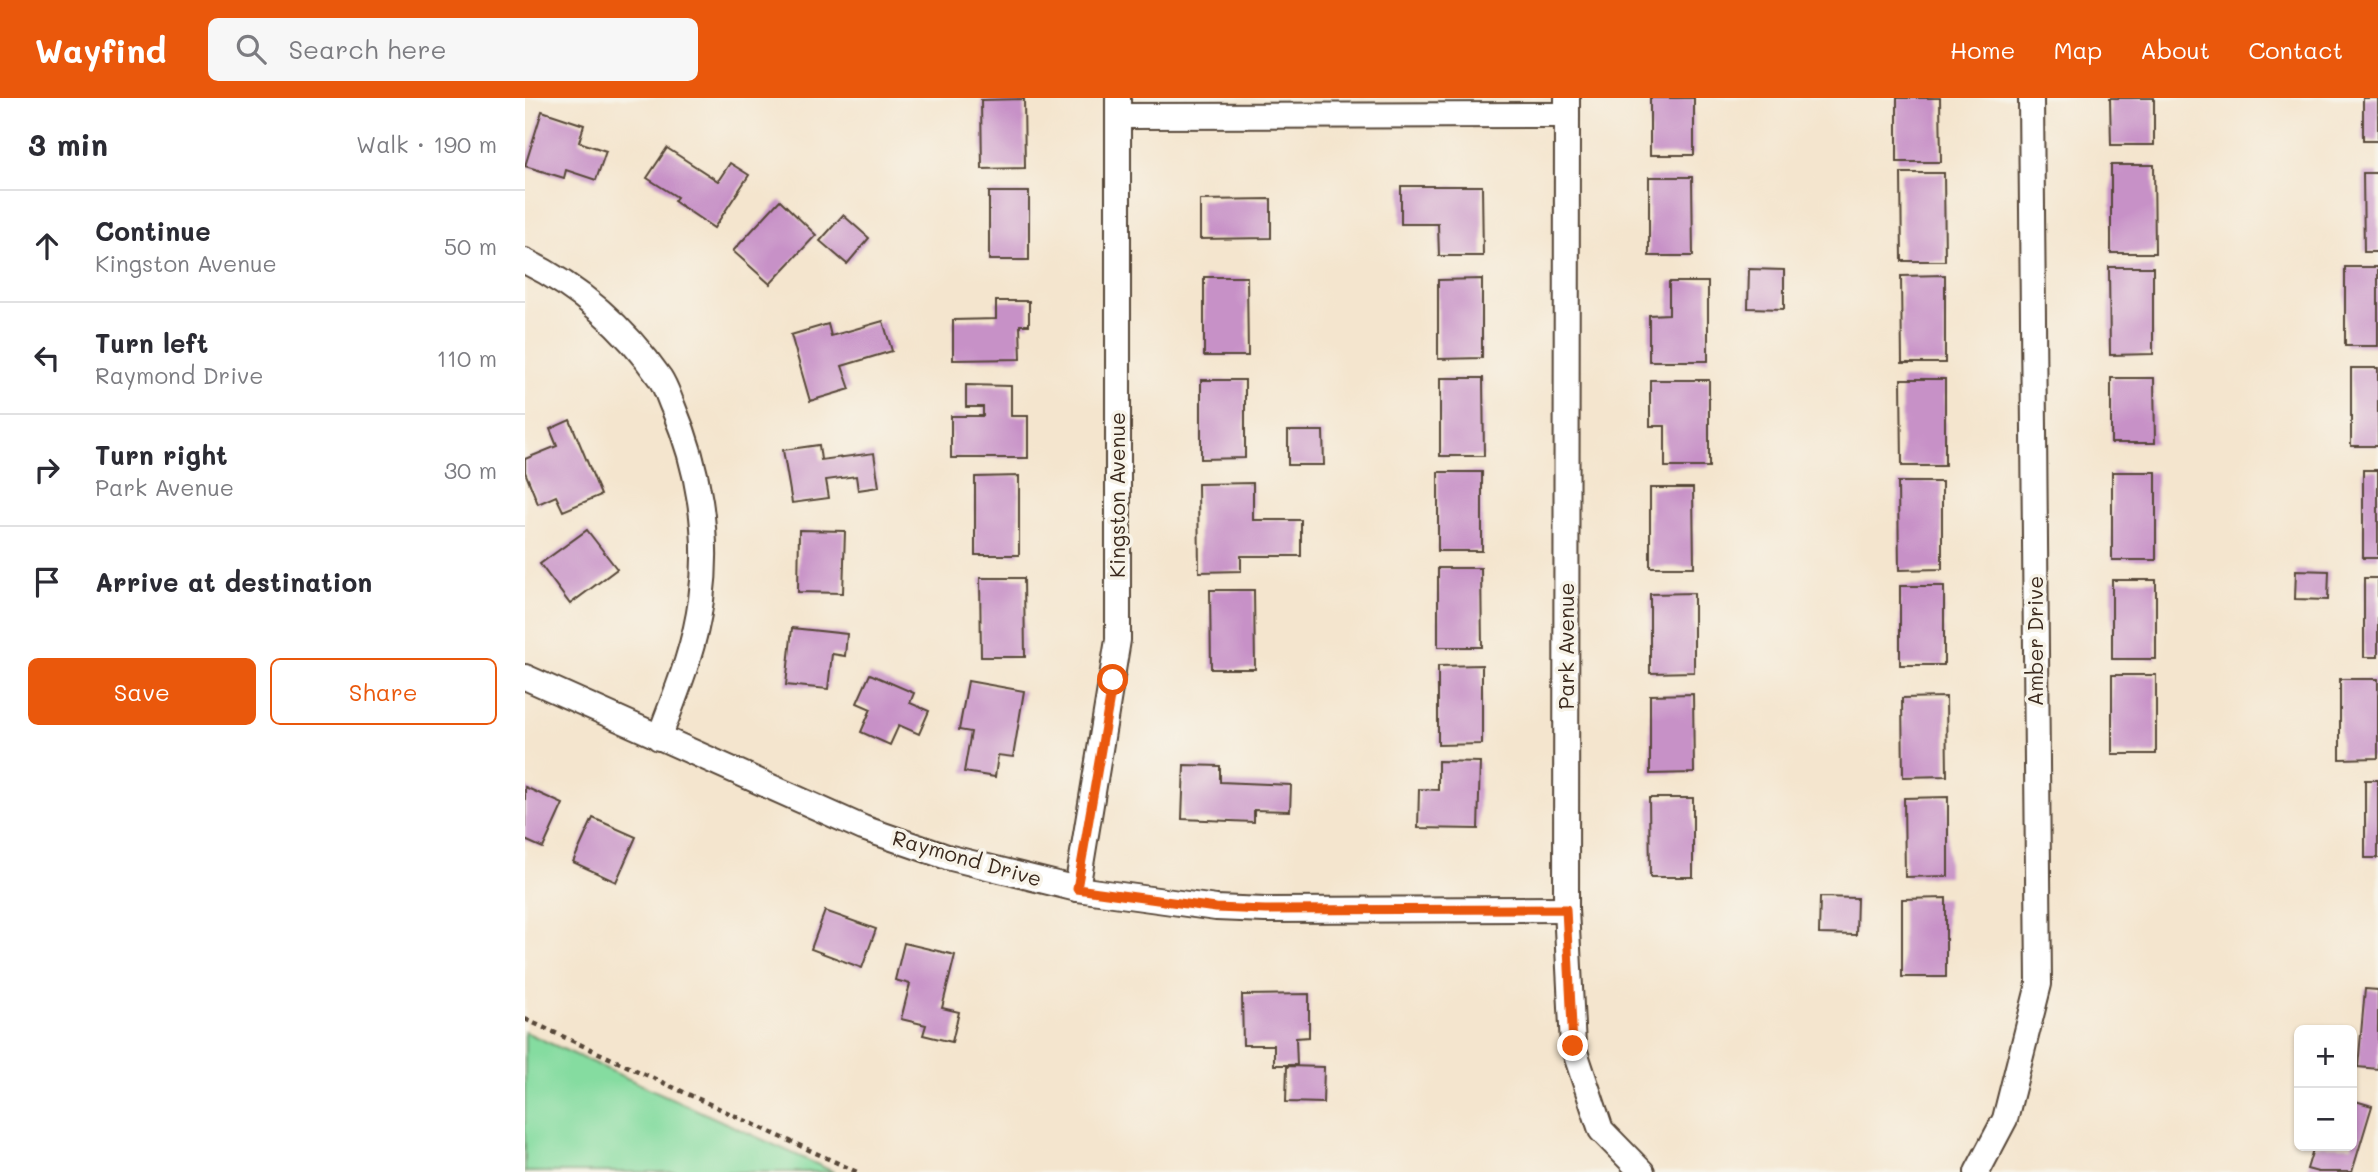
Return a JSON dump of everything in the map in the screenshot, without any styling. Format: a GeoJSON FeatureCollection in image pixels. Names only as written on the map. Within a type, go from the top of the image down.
{"type":"FeatureCollection","features":[{"type":"Feature","properties":{"kind":"street","name":"Amber Drive"},"geometry":{"type":"LineString","coordinates":[[1977,1172],[2005,1119],[2039,984],[2031,98]]}},
{"type":"Feature","properties":{"kind":"street"},"geometry":{"type":"LineString","coordinates":[[1118,107],[1567,107]]}},
{"type":"Feature","properties":{"kind":"street","name":"Kingston Avenue"},"geometry":{"type":"LineString","coordinates":[[1077,889],[1118,640],[1118,107]]}},
{"type":"Feature","properties":{"kind":"street","name":"Park Avenue"},"geometry":{"type":"LineString","coordinates":[[1567,107],[1566,909],[1573,1046],[1601,1130],[1642,1172]]}},
{"type":"Feature","properties":{"kind":"street"},"geometry":{"type":"LineString","coordinates":[[525,261],[584,296],[625,333],[662,381],[684,433],[697,484],[705,542],[701,601],[688,661],[659,738]]}},
{"type":"Feature","properties":{"kind":"street","name":"Raymond Drive"},"geometry":{"type":"LineString","coordinates":[[525,677],[863,828],[947,857],[1077,889],[1216,908],[1566,909]]}},
{"type":"Feature","properties":{"kind":"path"},"geometry":{"type":"LineString","coordinates":[[525,1019],[857,1172]]}},
{"type":"Feature","properties":{"kind":"green space"},"geometry":{"type":"Polygon","coordinates":[[[525,1032],[834,1172],[525,1172],[525,1032]]]}},
{"type":"Feature","properties":{"kind":"building"},"geometry":{"type":"Polygon","coordinates":[[[1650,98],[1694,98],[1694,155],[1650,155],[1650,98]]]}},
{"type":"Feature","properties":{"kind":"building"},"geometry":{"type":"Polygon","coordinates":[[[1897,98],[1940,98],[1941,162],[1897,162],[1897,98]]]}},
{"type":"Feature","properties":{"kind":"building"},"geometry":{"type":"Polygon","coordinates":[[[2110,98],[2154,98],[2154,145],[2111,145],[2110,98]]]}},
{"type":"Feature","properties":{"kind":"building"},"geometry":{"type":"Polygon","coordinates":[[[2363,98],[2378,98],[2378,141],[2363,141],[2363,98]]]}},
{"type":"Feature","properties":{"kind":"building"},"geometry":{"type":"Polygon","coordinates":[[[1024,99],[1025,168],[982,169],[981,100],[1024,99]]]}},
{"type":"Feature","properties":{"kind":"building"},"geometry":{"type":"Polygon","coordinates":[[[542,111],[584,125],[579,142],[606,151],[596,180],[566,170],[564,178],[525,166],[542,111]]]}},
{"type":"Feature","properties":{"kind":"building"},"geometry":{"type":"Polygon","coordinates":[[[667,148],[718,181],[730,163],[749,175],[714,228],[674,201],[677,197],[647,178],[667,148]]]}},
{"type":"Feature","properties":{"kind":"building"},"geometry":{"type":"Polygon","coordinates":[[[2111,165],[2154,165],[2155,253],[2111,253],[2111,165]]]}},
{"type":"Feature","properties":{"kind":"building"},"geometry":{"type":"Polygon","coordinates":[[[1901,173],[1944,173],[1945,261],[1902,261],[1901,173]]]}},
{"type":"Feature","properties":{"kind":"building"},"geometry":{"type":"Polygon","coordinates":[[[2363,173],[2378,173],[2378,252],[2364,252],[2363,173]]]}},
{"type":"Feature","properties":{"kind":"building"},"geometry":{"type":"Polygon","coordinates":[[[1649,177],[1692,177],[1693,256],[1649,256],[1649,177]]]}},
{"type":"Feature","properties":{"kind":"building"},"geometry":{"type":"Polygon","coordinates":[[[1401,186],[1482,186],[1483,256],[1439,256],[1438,224],[1401,224],[1401,186]]]}},
{"type":"Feature","properties":{"kind":"building"},"geometry":{"type":"Polygon","coordinates":[[[989,192],[1029,192],[1029,260],[989,260],[989,192]]]}},
{"type":"Feature","properties":{"kind":"building"},"geometry":{"type":"Polygon","coordinates":[[[1271,199],[1271,238],[1200,239],[1200,200],[1271,199]]]}},
{"type":"Feature","properties":{"kind":"building"},"geometry":{"type":"Polygon","coordinates":[[[780,200],[816,235],[770,284],[733,251],[780,200]]]}},
{"type":"Feature","properties":{"kind":"building"},"geometry":{"type":"Polygon","coordinates":[[[843,215],[869,238],[847,264],[820,241],[843,215]]]}},
{"type":"Feature","properties":{"kind":"building"},"geometry":{"type":"Polygon","coordinates":[[[2109,267],[2153,267],[2153,354],[2110,355],[2109,267]]]}},
{"type":"Feature","properties":{"kind":"building"},"geometry":{"type":"Polygon","coordinates":[[[2345,267],[2378,267],[2378,346],[2345,346],[2345,267]]]}},
{"type":"Feature","properties":{"kind":"building"},"geometry":{"type":"Polygon","coordinates":[[[1749,269],[1784,270],[1784,309],[1748,308],[1749,269]]]}},
{"type":"Feature","properties":{"kind":"building"},"geometry":{"type":"Polygon","coordinates":[[[1945,275],[1945,363],[1902,363],[1901,276],[1945,275]]]}},
{"type":"Feature","properties":{"kind":"building"},"geometry":{"type":"Polygon","coordinates":[[[1204,277],[1247,277],[1248,356],[1204,356],[1204,277]]]}},
{"type":"Feature","properties":{"kind":"building"},"geometry":{"type":"Polygon","coordinates":[[[1482,279],[1482,358],[1438,359],[1438,280],[1482,279]]]}},
{"type":"Feature","properties":{"kind":"building"},"geometry":{"type":"Polygon","coordinates":[[[1669,282],[1708,282],[1708,361],[1649,361],[1649,315],[1669,314],[1669,282]]]}},
{"type":"Feature","properties":{"kind":"building"},"geometry":{"type":"Polygon","coordinates":[[[996,301],[1029,301],[1029,325],[1020,325],[1021,359],[953,360],[953,320],[996,319],[996,301]]]}},
{"type":"Feature","properties":{"kind":"building"},"geometry":{"type":"Polygon","coordinates":[[[883,321],[892,351],[842,366],[850,389],[810,401],[791,335],[828,324],[831,336],[883,321]]]}},
{"type":"Feature","properties":{"kind":"building"},"geometry":{"type":"Polygon","coordinates":[[[2351,368],[2378,368],[2378,446],[2351,446],[2351,368]]]}},
{"type":"Feature","properties":{"kind":"building"},"geometry":{"type":"Polygon","coordinates":[[[1440,378],[1483,378],[1484,456],[1440,456],[1440,378]]]}},
{"type":"Feature","properties":{"kind":"building"},"geometry":{"type":"Polygon","coordinates":[[[2111,378],[2154,378],[2155,443],[2111,443],[2111,378]]]}},
{"type":"Feature","properties":{"kind":"building"},"geometry":{"type":"Polygon","coordinates":[[[1901,379],[1945,379],[1945,466],[1902,466],[1901,379]]]}},
{"type":"Feature","properties":{"kind":"building"},"geometry":{"type":"Polygon","coordinates":[[[1201,380],[1245,380],[1245,458],[1201,459],[1201,380]]]}},
{"type":"Feature","properties":{"kind":"building"},"geometry":{"type":"Polygon","coordinates":[[[1650,380],[1709,380],[1709,467],[1665,467],[1665,426],[1650,426],[1650,380]]]}},
{"type":"Feature","properties":{"kind":"building"},"geometry":{"type":"Polygon","coordinates":[[[966,385],[1011,386],[1011,416],[1028,416],[1028,458],[951,458],[951,416],[983,416],[983,407],[966,407],[966,385]]]}},
{"type":"Feature","properties":{"kind":"building"},"geometry":{"type":"Polygon","coordinates":[[[570,420],[601,495],[563,511],[556,496],[538,504],[525,472],[525,459],[557,446],[550,429],[570,420]]]}},
{"type":"Feature","properties":{"kind":"building"},"geometry":{"type":"Polygon","coordinates":[[[1288,431],[1323,431],[1324,465],[1288,465],[1288,431]]]}},
{"type":"Feature","properties":{"kind":"building"},"geometry":{"type":"Polygon","coordinates":[[[819,445],[821,460],[874,453],[879,487],[858,490],[856,476],[826,480],[829,498],[792,503],[783,450],[819,445]]]}},
{"type":"Feature","properties":{"kind":"building"},"geometry":{"type":"Polygon","coordinates":[[[2363,470],[2378,470],[2378,558],[2363,558],[2363,470]]]}},
{"type":"Feature","properties":{"kind":"building"},"geometry":{"type":"Polygon","coordinates":[[[1438,472],[1482,472],[1482,551],[1438,551],[1438,472]]]}},
{"type":"Feature","properties":{"kind":"building"},"geometry":{"type":"Polygon","coordinates":[[[2112,472],[2156,472],[2156,560],[2112,560],[2112,472]]]}},
{"type":"Feature","properties":{"kind":"building"},"geometry":{"type":"Polygon","coordinates":[[[1019,476],[1019,555],[975,555],[975,477],[1019,476]]]}},
{"type":"Feature","properties":{"kind":"building"},"geometry":{"type":"Polygon","coordinates":[[[1898,482],[1942,482],[1942,569],[1899,570],[1898,482]]]}},
{"type":"Feature","properties":{"kind":"building"},"geometry":{"type":"Polygon","coordinates":[[[1253,483],[1253,520],[1301,520],[1301,556],[1241,556],[1241,571],[1199,572],[1198,484],[1253,483]]]}},
{"type":"Feature","properties":{"kind":"building"},"geometry":{"type":"Polygon","coordinates":[[[1650,488],[1693,488],[1694,567],[1650,567],[1650,488]]]}},
{"type":"Feature","properties":{"kind":"building"},"geometry":{"type":"Polygon","coordinates":[[[587,530],[617,569],[570,604],[540,564],[587,530]]]}},
{"type":"Feature","properties":{"kind":"building"},"geometry":{"type":"Polygon","coordinates":[[[799,530],[845,531],[843,593],[798,592],[799,530]]]}},
{"type":"Feature","properties":{"kind":"building"},"geometry":{"type":"Polygon","coordinates":[[[1438,568],[1481,568],[1482,647],[1438,647],[1438,568]]]}},
{"type":"Feature","properties":{"kind":"building"},"geometry":{"type":"Polygon","coordinates":[[[2296,570],[2329,571],[2328,600],[2295,599],[2296,570]]]}},
{"type":"Feature","properties":{"kind":"building"},"geometry":{"type":"Polygon","coordinates":[[[980,578],[1024,578],[1025,657],[981,657],[980,578]]]}},
{"type":"Feature","properties":{"kind":"building"},"geometry":{"type":"Polygon","coordinates":[[[2364,578],[2378,578],[2378,657],[2364,657],[2364,578]]]}},
{"type":"Feature","properties":{"kind":"building"},"geometry":{"type":"Polygon","coordinates":[[[2112,580],[2156,580],[2156,659],[2112,659],[2112,580]]]}},
{"type":"Feature","properties":{"kind":"building"},"geometry":{"type":"Polygon","coordinates":[[[1900,586],[1944,586],[1944,665],[1900,665],[1900,586]]]}},
{"type":"Feature","properties":{"kind":"building"},"geometry":{"type":"Polygon","coordinates":[[[1210,590],[1254,590],[1255,669],[1211,669],[1210,590]]]}},
{"type":"Feature","properties":{"kind":"building"},"geometry":{"type":"Polygon","coordinates":[[[1694,593],[1694,672],[1650,673],[1650,594],[1694,593]]]}},
{"type":"Feature","properties":{"kind":"building"},"geometry":{"type":"Polygon","coordinates":[[[792,628],[847,634],[845,656],[832,654],[828,689],[786,685],[792,628]]]}},
{"type":"Feature","properties":{"kind":"building"},"geometry":{"type":"Polygon","coordinates":[[[1482,665],[1482,744],[1438,745],[1438,666],[1482,665]]]}},
{"type":"Feature","properties":{"kind":"building"},"geometry":{"type":"Polygon","coordinates":[[[870,674],[914,693],[910,703],[929,711],[919,734],[899,725],[890,745],[861,732],[871,709],[857,703],[870,674]]]}},
{"type":"Feature","properties":{"kind":"building"},"geometry":{"type":"Polygon","coordinates":[[[2112,675],[2156,675],[2156,754],[2112,754],[2112,675]]]}},
{"type":"Feature","properties":{"kind":"building"},"geometry":{"type":"Polygon","coordinates":[[[2340,679],[2378,679],[2378,758],[2340,759],[2340,679]]]}},
{"type":"Feature","properties":{"kind":"building"},"geometry":{"type":"Polygon","coordinates":[[[968,681],[1024,691],[1013,757],[998,755],[995,777],[964,772],[971,732],[959,730],[968,681]]]}},
{"type":"Feature","properties":{"kind":"building"},"geometry":{"type":"Polygon","coordinates":[[[1693,694],[1694,773],[1650,774],[1650,695],[1693,694]]]}},
{"type":"Feature","properties":{"kind":"building"},"geometry":{"type":"Polygon","coordinates":[[[1946,697],[1947,776],[1903,777],[1902,698],[1946,697]]]}},
{"type":"Feature","properties":{"kind":"building"},"geometry":{"type":"Polygon","coordinates":[[[1438,761],[1480,762],[1478,829],[1418,828],[1419,789],[1438,790],[1438,761]]]}},
{"type":"Feature","properties":{"kind":"building"},"geometry":{"type":"Polygon","coordinates":[[[1184,765],[1220,766],[1220,782],[1291,785],[1290,811],[1254,810],[1254,822],[1182,819],[1184,765]]]}},
{"type":"Feature","properties":{"kind":"building"},"geometry":{"type":"Polygon","coordinates":[[[2365,780],[2378,780],[2378,858],[2365,858],[2365,780]]]}},
{"type":"Feature","properties":{"kind":"building"},"geometry":{"type":"Polygon","coordinates":[[[525,787],[563,804],[543,848],[525,840],[525,787]]]}},
{"type":"Feature","properties":{"kind":"building"},"geometry":{"type":"Polygon","coordinates":[[[1948,797],[1948,876],[1905,877],[1904,798],[1948,797]]]}},
{"type":"Feature","properties":{"kind":"building"},"geometry":{"type":"Polygon","coordinates":[[[1649,798],[1693,798],[1693,877],[1650,877],[1649,798]]]}},
{"type":"Feature","properties":{"kind":"building"},"geometry":{"type":"Polygon","coordinates":[[[593,818],[636,837],[616,882],[573,862],[593,818]]]}},
{"type":"Feature","properties":{"kind":"building"},"geometry":{"type":"Polygon","coordinates":[[[1820,897],[1857,898],[1856,935],[1819,934],[1820,897]]]}},
{"type":"Feature","properties":{"kind":"building"},"geometry":{"type":"Polygon","coordinates":[[[1946,898],[1946,977],[1902,977],[1902,899],[1946,898]]]}},
{"type":"Feature","properties":{"kind":"building"},"geometry":{"type":"Polygon","coordinates":[[[825,911],[876,929],[862,968],[811,949],[825,911]]]}},
{"type":"Feature","properties":{"kind":"building"},"geometry":{"type":"Polygon","coordinates":[[[904,943],[955,955],[942,1008],[959,1012],[952,1042],[923,1035],[926,1025],[901,1019],[910,984],[895,980],[904,943]]]}},
{"type":"Feature","properties":{"kind":"building"},"geometry":{"type":"Polygon","coordinates":[[[2365,989],[2378,990],[2378,1069],[2358,1067],[2365,989]]]}},
{"type":"Feature","properties":{"kind":"building"},"geometry":{"type":"Polygon","coordinates":[[[1309,994],[1309,1037],[1296,1038],[1297,1065],[1274,1065],[1274,1045],[1243,1045],[1242,995],[1309,994]]]}},
{"type":"Feature","properties":{"kind":"building"},"geometry":{"type":"Polygon","coordinates":[[[1287,1066],[1324,1067],[1323,1103],[1286,1102],[1287,1066]]]}},
{"type":"Feature","properties":{"kind":"building"},"geometry":{"type":"Polygon","coordinates":[[[2357,1102],[2372,1106],[2352,1172],[2318,1172],[2307,1169],[2312,1151],[2357,1151],[2357,1102]]]}},
{"type":"Feature","properties":{"kind":"route"},"geometry":{"type":"LineString","coordinates":[[1113,680],[1077,889],[1216,908],[1566,909],[1573,1046]]}}]}
